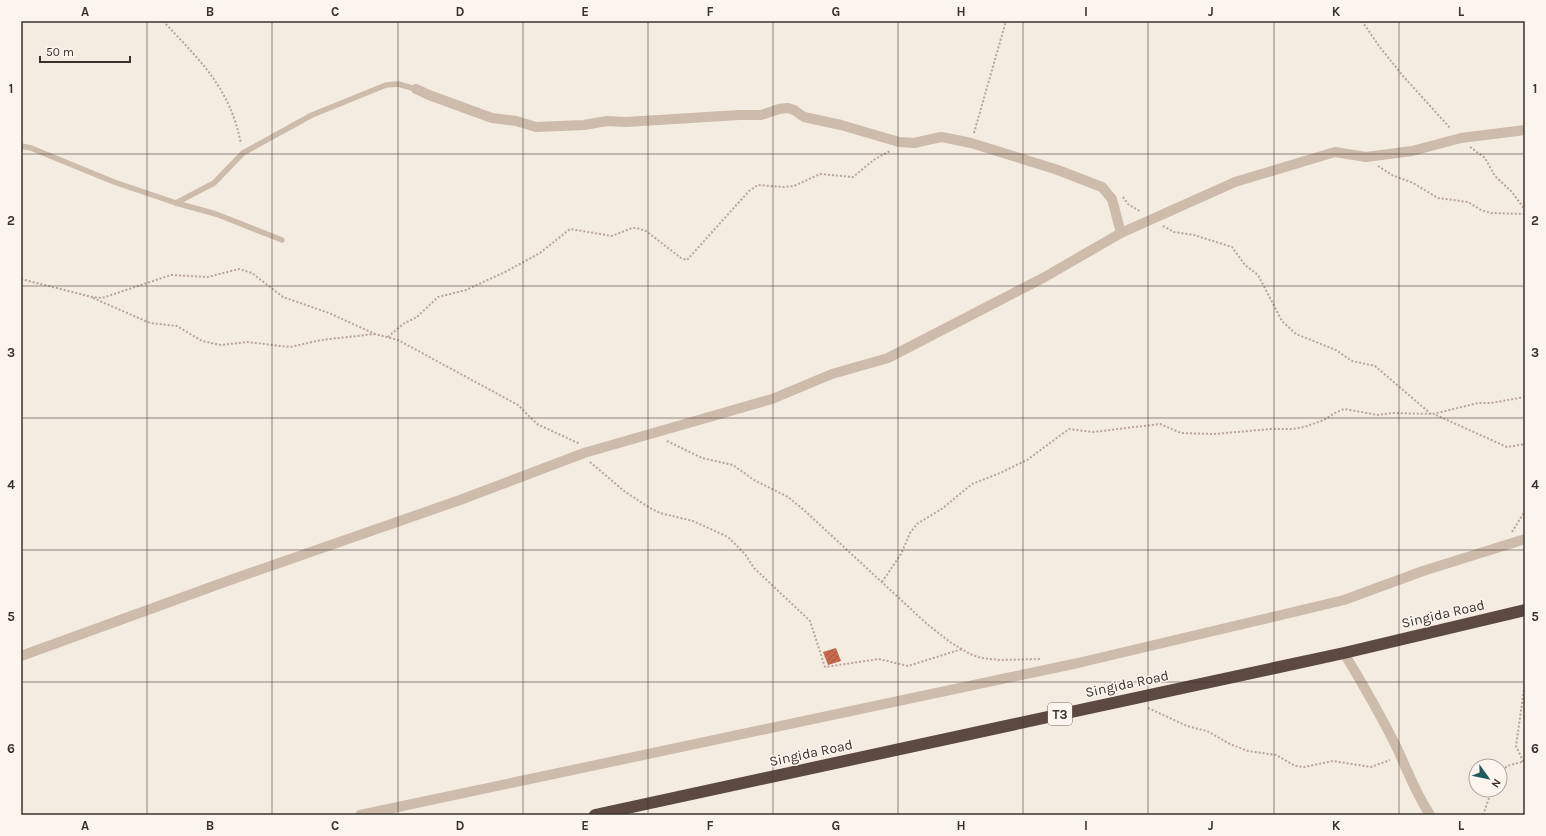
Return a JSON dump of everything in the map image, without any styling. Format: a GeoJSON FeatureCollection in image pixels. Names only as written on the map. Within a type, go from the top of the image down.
{"type":"FeatureCollection","features":[{"type":"Feature","properties":{"kind":"highway","name":"Singida Road"},"geometry":{"type":"LineString","coordinates":[[595,815],[1344,653],[1525,610]]}},
{"type":"Feature","properties":{"kind":"street"},"geometry":{"type":"LineString","coordinates":[[416,88],[429,95],[492,118],[516,121],[536,128],[584,125],[601,122],[761,115],[779,109],[788,108],[804,117],[841,125],[907,143],[941,138],[971,143],[1056,168],[1102,187],[1112,199],[1121,233]]}},
{"type":"Feature","properties":{"kind":"street"},"geometry":{"type":"LineString","coordinates":[[21,656],[233,579],[460,500],[584,453],[772,399],[832,374],[888,358],[1043,278],[1121,233],[1234,182],[1335,152],[1366,157],[1412,151],[1461,138],[1525,130]]}},
{"type":"Feature","properties":{"kind":"street"},"geometry":{"type":"LineString","coordinates":[[360,815],[1078,663],[1344,600],[1423,571],[1525,539]]}},
{"type":"Feature","properties":{"kind":"street"},"geometry":{"type":"LineString","coordinates":[[1344,653],[1372,700],[1401,757],[1414,789],[1430,815]]}},
{"type":"Feature","properties":{"kind":"lane"},"geometry":{"type":"LineString","coordinates":[[176,204],[214,182],[243,153],[312,115],[386,85],[398,84],[416,88]]}},
{"type":"Feature","properties":{"kind":"lane"},"geometry":{"type":"LineString","coordinates":[[21,146],[31,148],[114,182],[176,204],[216,214],[282,240]]}},
{"type":"Feature","properties":{"kind":"path"},"geometry":{"type":"LineString","coordinates":[[163,21],[214,78],[228,101],[237,126],[243,153]]}},
{"type":"Feature","properties":{"kind":"path"},"geometry":{"type":"LineString","coordinates":[[971,143],[1006,21]]}},
{"type":"Feature","properties":{"kind":"path"},"geometry":{"type":"LineString","coordinates":[[1362,21],[1379,46],[1403,76],[1449,127],[1464,142],[1485,158],[1495,176],[1512,192],[1525,210]]}},
{"type":"Feature","properties":{"kind":"path"},"geometry":{"type":"LineString","coordinates":[[388,337],[403,324],[417,317],[438,297],[466,290],[504,272],[540,253],[570,229],[612,236],[632,228],[637,228],[646,231],[681,258],[688,260],[748,191],[758,186],[794,186],[820,174],[853,177],[881,155],[907,143]]}},
{"type":"Feature","properties":{"kind":"path"},"geometry":{"type":"LineString","coordinates":[[1366,157],[1385,172],[1413,183],[1438,198],[1468,202],[1481,210],[1491,213],[1525,214]]}},
{"type":"Feature","properties":{"kind":"path"},"geometry":{"type":"LineString","coordinates":[[1102,187],[1124,197],[1128,204],[1154,218],[1174,232],[1194,235],[1232,248],[1245,265],[1258,276],[1282,321],[1296,334],[1336,350],[1352,361],[1375,366],[1433,414],[1445,418],[1507,447],[1525,444]]}},
{"type":"Feature","properties":{"kind":"path"},"geometry":{"type":"LineString","coordinates":[[92,297],[110,296],[171,275],[208,277],[239,269],[252,273],[284,297],[329,313],[375,334],[398,340],[518,405],[537,424],[580,443],[585,449],[584,453],[591,463],[624,491],[650,508],[660,513],[693,521],[728,537],[745,554],[754,568],[810,621],[826,667],[879,659],[908,666],[962,649]]}},
{"type":"Feature","properties":{"kind":"path"},"geometry":{"type":"LineString","coordinates":[[21,279],[92,297],[150,323],[177,326],[202,340],[221,345],[247,342],[290,347],[321,340],[375,334]]}},
{"type":"Feature","properties":{"kind":"path"},"geometry":{"type":"LineString","coordinates":[[882,582],[901,554],[910,533],[917,524],[942,508],[972,484],[1027,460],[1069,429],[1094,432],[1160,424],[1181,433],[1214,434],[1271,428],[1301,428],[1324,420],[1344,409],[1378,415],[1392,413],[1433,414],[1478,403],[1491,403],[1525,396]]}},
{"type":"Feature","properties":{"kind":"path"},"geometry":{"type":"LineString","coordinates":[[650,433],[702,458],[733,465],[754,480],[788,497],[805,510],[927,624],[962,649],[976,656],[991,660],[1042,659]]}},
{"type":"Feature","properties":{"kind":"path"},"geometry":{"type":"LineString","coordinates":[[1502,546],[1525,511]]}},
{"type":"Feature","properties":{"kind":"path"},"geometry":{"type":"LineString","coordinates":[[1525,682],[1516,746],[1525,765]]}},
{"type":"Feature","properties":{"kind":"path"},"geometry":{"type":"LineString","coordinates":[[1130,699],[1187,726],[1210,732],[1230,744],[1253,753],[1276,755],[1298,767],[1333,761],[1371,767],[1401,757]]}},
{"type":"Feature","properties":{"kind":"path"},"geometry":{"type":"LineString","coordinates":[[1508,766],[1524,761]]}},
{"type":"Feature","properties":{"kind":"path"},"geometry":{"type":"LineString","coordinates":[[1483,815],[1489,798]]}},
{"type":"Feature","properties":{"kind":"building"},"geometry":{"type":"Polygon","coordinates":[[[836,648],[841,661],[828,665],[823,652],[836,648]]]}}]}
